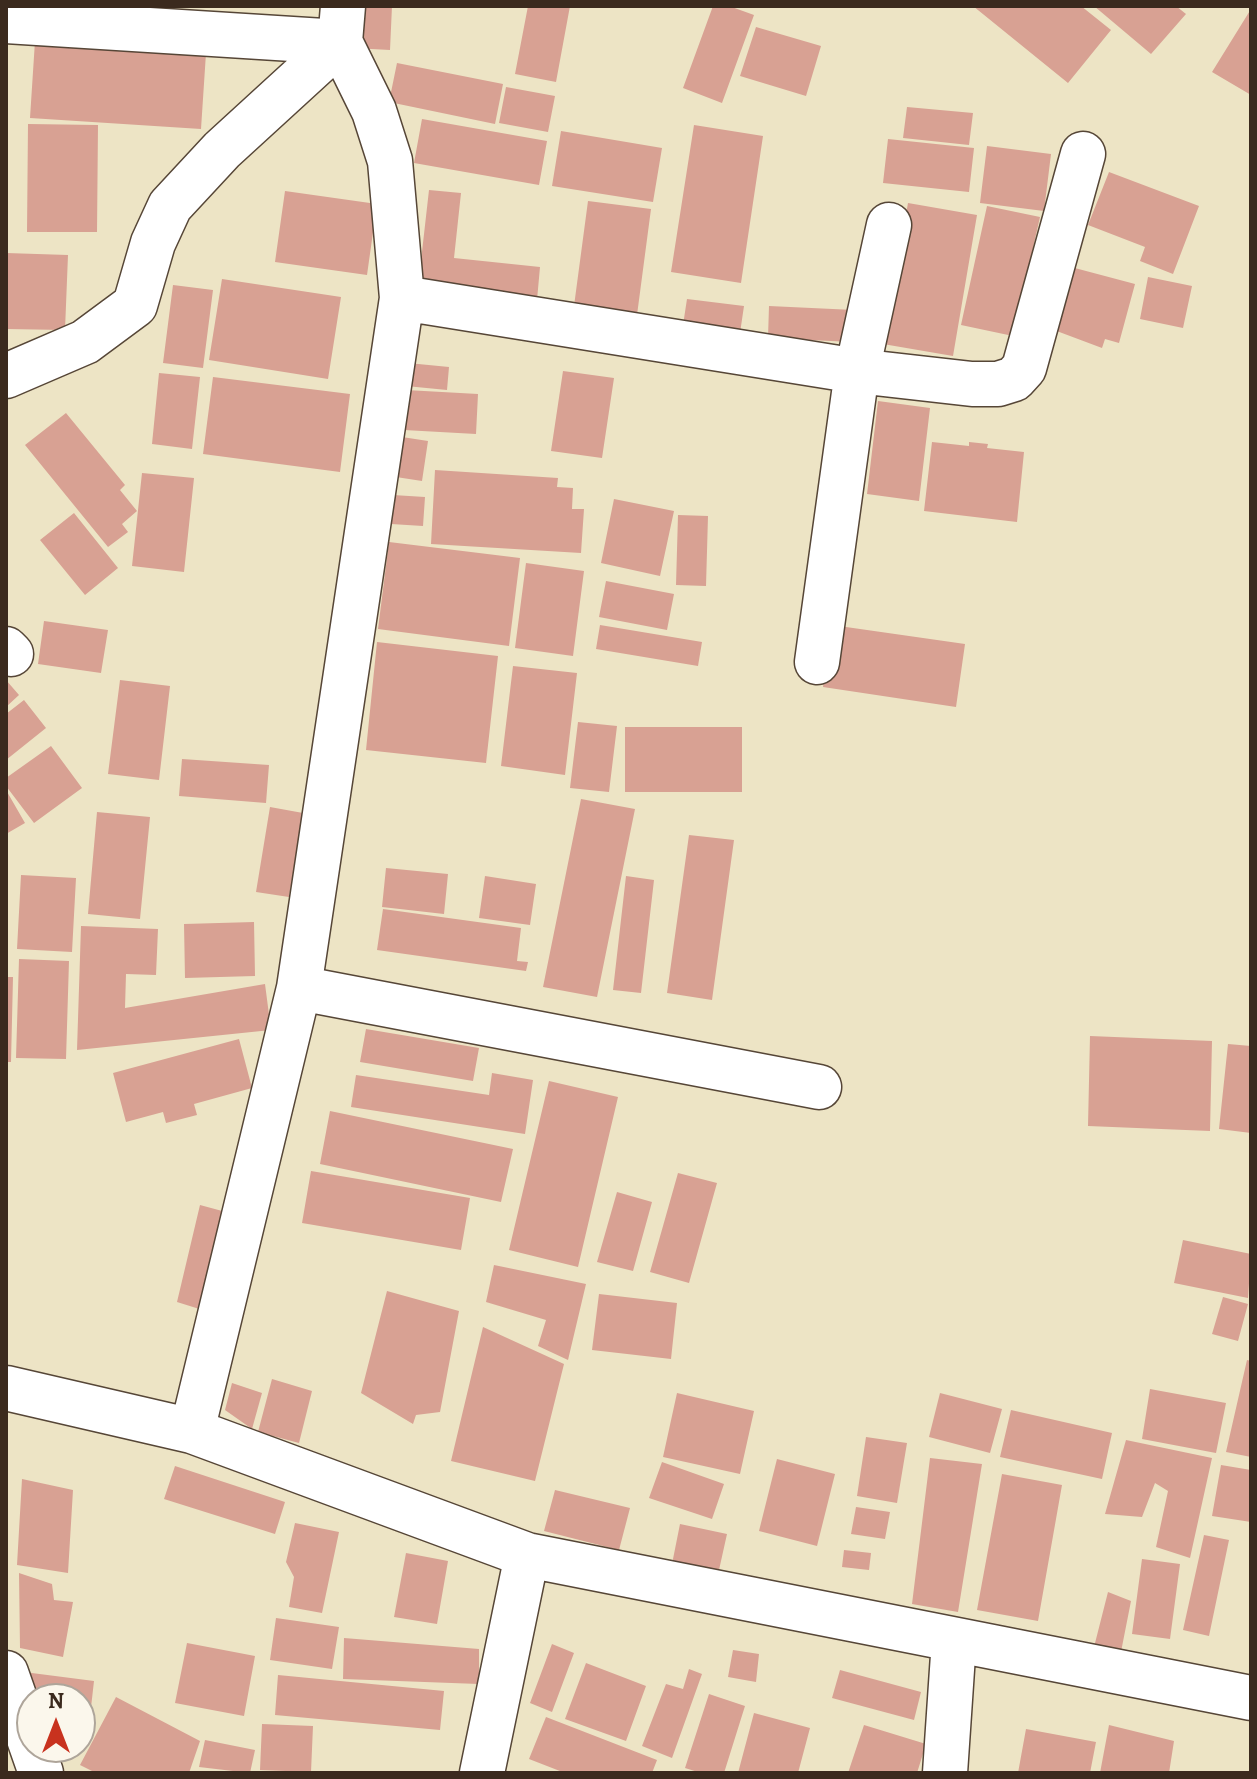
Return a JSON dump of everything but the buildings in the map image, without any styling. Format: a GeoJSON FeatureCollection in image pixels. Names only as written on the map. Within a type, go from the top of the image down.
{"type":"FeatureCollection","features":[{"type":"Feature","properties":{"kind":"street"},"geometry":{"type":"LineString","coordinates":[[6,21],[342,24]]}},
{"type":"Feature","properties":{"kind":"street"},"geometry":{"type":"LineString","coordinates":[[192,1431],[299,988],[402,298],[390,161],[342,24]]}},
{"type":"Feature","properties":{"kind":"street"},"geometry":{"type":"LineString","coordinates":[[6,376],[85,342],[135,305],[153,243],[170,206],[342,24]]}},
{"type":"Feature","properties":{"kind":"street"},"geometry":{"type":"LineString","coordinates":[[402,298],[857,371],[972,384],[1014,379],[1024,368],[1083,154]]}},
{"type":"Feature","properties":{"kind":"street"},"geometry":{"type":"LineString","coordinates":[[817,662],[857,371],[889,225]]}},
{"type":"Feature","properties":{"kind":"street"},"geometry":{"type":"LineString","coordinates":[[299,988],[819,1087]]}},
{"type":"Feature","properties":{"kind":"street"},"geometry":{"type":"LineString","coordinates":[[6,1388],[192,1431],[527,1555],[1251,1698]]}},
{"type":"Feature","properties":{"kind":"street"},"geometry":{"type":"LineString","coordinates":[[482,1773],[527,1555]]}},
{"type":"Feature","properties":{"kind":"street"},"geometry":{"type":"LineString","coordinates":[[945,1773],[954,1640]]}},
{"type":"Feature","properties":{"kind":"street"},"geometry":{"type":"LineString","coordinates":[[6,1673],[41,1773]]}}]}
